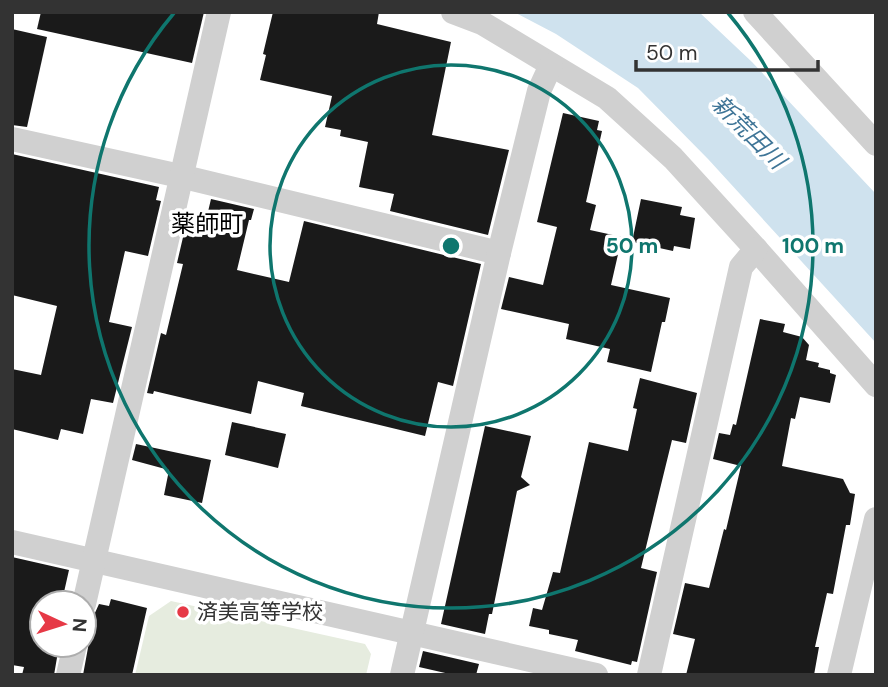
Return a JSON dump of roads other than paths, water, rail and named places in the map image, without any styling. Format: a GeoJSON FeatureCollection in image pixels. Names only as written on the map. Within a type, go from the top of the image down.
{"type":"FeatureCollection","features":[{"type":"Feature","properties":{"kind":"street"},"geometry":{"type":"LineString","coordinates":[[88,589],[219,12]]}},
{"type":"Feature","properties":{"kind":"street"},"geometry":{"type":"LineString","coordinates":[[453,12],[482,23],[607,98],[673,158],[876,385]]}},
{"type":"Feature","properties":{"kind":"street"},"geometry":{"type":"LineString","coordinates":[[755,12],[876,144]]}},
{"type":"Feature","properties":{"kind":"street"},"geometry":{"type":"LineString","coordinates":[[402,675],[499,253],[539,91],[551,65]]}},
{"type":"Feature","properties":{"kind":"street"},"geometry":{"type":"LineString","coordinates":[[12,139],[180,176],[499,253]]}},
{"type":"Feature","properties":{"kind":"street"},"geometry":{"type":"LineString","coordinates":[[649,675],[741,267],[756,249]]}},
{"type":"Feature","properties":{"kind":"street"},"geometry":{"type":"LineString","coordinates":[[839,675],[876,519]]}},
{"type":"Feature","properties":{"kind":"street"},"geometry":{"type":"LineString","coordinates":[[12,542],[596,675]]}},
{"type":"Feature","properties":{"kind":"water","name":"新荒田川"},"geometry":{"type":"Polygon","coordinates":[[[514,12],[699,12],[752,62],[876,194],[876,343],[708,159],[638,88],[556,34],[514,12]]]}},
{"type":"Feature","properties":{"kind":"place","name":"済美高等学校"},"geometry":{"type":"Point","coordinates":[183,612]}},
{"type":"Feature","properties":{"kind":"district","name":"薬師町"},"geometry":{"type":"Point","coordinates":[207,224]}}]}
